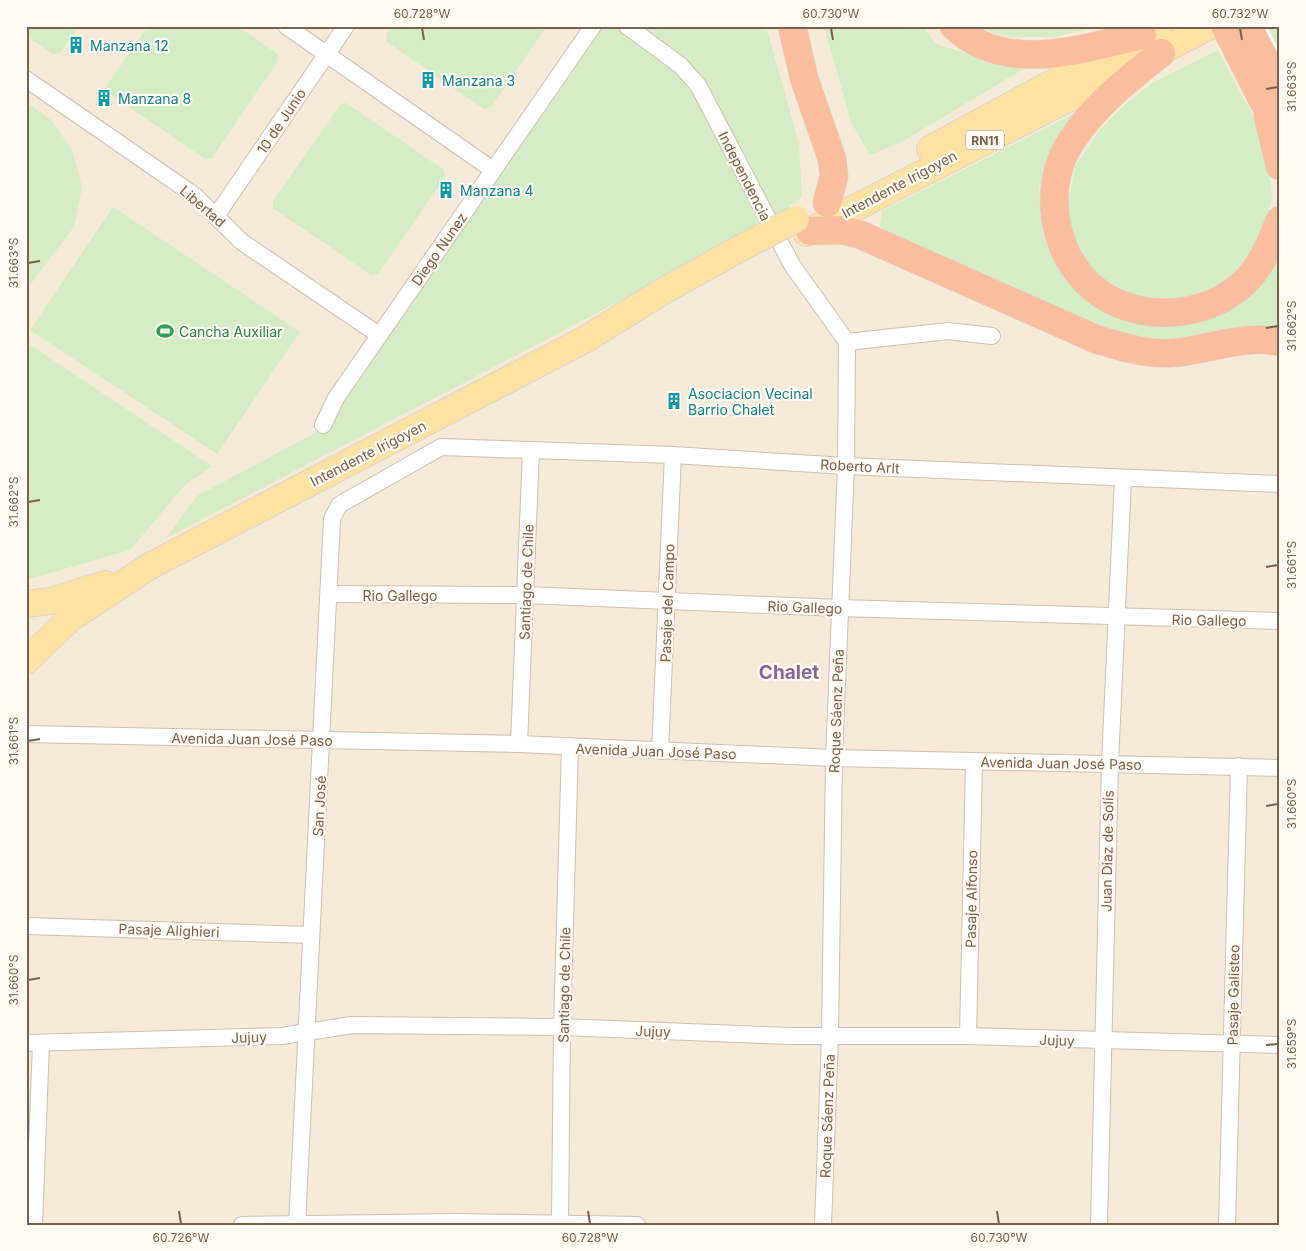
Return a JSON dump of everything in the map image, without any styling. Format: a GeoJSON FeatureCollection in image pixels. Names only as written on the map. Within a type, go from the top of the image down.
{"type":"FeatureCollection","features":[{"type":"Feature","properties":{"kind":"highway"},"geometry":{"type":"LineString","coordinates":[[792,26],[804,78],[832,158],[834,176],[827,202]]}},
{"type":"Feature","properties":{"kind":"highway"},"geometry":{"type":"LineString","coordinates":[[954,26],[964,36],[995,51],[1019,54],[1044,55],[1153,38]]}},
{"type":"Feature","properties":{"kind":"highway"},"geometry":{"type":"LineString","coordinates":[[1240,34],[1273,98],[1280,134]]}},
{"type":"Feature","properties":{"kind":"highway"},"geometry":{"type":"LineString","coordinates":[[1153,38],[1120,86],[1098,108],[1071,141],[1061,162],[1055,182],[1054,213],[1062,243],[1076,269],[1094,289],[1115,302],[1147,312],[1181,313],[1214,303],[1245,282],[1267,252],[1280,220]]}},
{"type":"Feature","properties":{"kind":"highway"},"geometry":{"type":"LineString","coordinates":[[1273,98],[1280,166]]}},
{"type":"Feature","properties":{"kind":"highway"},"geometry":{"type":"LineString","coordinates":[[803,228],[842,230],[861,234],[1098,340],[1136,350],[1174,353],[1235,342],[1280,342]]}},
{"type":"Feature","properties":{"kind":"main road","name":"Intendente Irigoyen"},"geometry":{"type":"LineString","coordinates":[[803,228],[827,202],[1153,38],[1210,26]]}},
{"type":"Feature","properties":{"kind":"main road","name":"Intendente Irigoyen"},"geometry":{"type":"LineString","coordinates":[[26,661],[71,618],[150,566],[586,339],[660,293],[803,228],[1058,102],[1153,38]]}},
{"type":"Feature","properties":{"kind":"main road","name":"Intendente Irigoyen"},"geometry":{"type":"LineString","coordinates":[[26,604],[51,601],[84,591],[150,566]]}},
{"type":"Feature","properties":{"kind":"street"},"geometry":{"type":"LineString","coordinates":[[286,26],[493,170]]}},
{"type":"Feature","properties":{"kind":"street","name":"10 de Junio"},"geometry":{"type":"LineString","coordinates":[[216,216],[346,26]]}},
{"type":"Feature","properties":{"kind":"street","name":"Diego Nunez"},"geometry":{"type":"LineString","coordinates":[[323,425],[336,398],[593,26]]}},
{"type":"Feature","properties":{"kind":"street","name":"Independencia"},"geometry":{"type":"LineString","coordinates":[[626,26],[680,64],[698,85],[792,265],[847,342]]}},
{"type":"Feature","properties":{"kind":"street","name":"Libertad"},"geometry":{"type":"LineString","coordinates":[[26,79],[194,195],[242,242],[379,335]]}},
{"type":"Feature","properties":{"kind":"street"},"geometry":{"type":"LineString","coordinates":[[847,342],[948,331],[992,336]]}},
{"type":"Feature","properties":{"kind":"street","name":"Roque Sáenz Peña"},"geometry":{"type":"LineString","coordinates":[[823,1225],[830,1036],[834,758],[846,466],[847,342]]}},
{"type":"Feature","properties":{"kind":"street","name":"Roberto Arlt"},"geometry":{"type":"LineString","coordinates":[[441,447],[673,455],[846,466],[1280,484]]}},
{"type":"Feature","properties":{"kind":"street","name":"San José"},"geometry":{"type":"LineString","coordinates":[[297,1224],[334,512],[340,505],[441,447]]}},
{"type":"Feature","properties":{"kind":"street","name":"Santiago de Chile"},"geometry":{"type":"LineString","coordinates":[[519,744],[531,450]]}},
{"type":"Feature","properties":{"kind":"street","name":"Pasaje del Campo"},"geometry":{"type":"LineString","coordinates":[[660,751],[673,455]]}},
{"type":"Feature","properties":{"kind":"street","name":"Juan Díaz de Solís"},"geometry":{"type":"LineString","coordinates":[[1099,1225],[1110,763],[1123,478]]}},
{"type":"Feature","properties":{"kind":"street","name":"Rio Gallego"},"geometry":{"type":"LineString","coordinates":[[329,594],[525,595],[1116,618],[1280,621]]}},
{"type":"Feature","properties":{"kind":"street","name":"Avenida Juan José Paso"},"geometry":{"type":"LineString","coordinates":[[28,733],[519,744],[834,758],[1280,768]]}},
{"type":"Feature","properties":{"kind":"street","name":"Santiago de Chile"},"geometry":{"type":"LineString","coordinates":[[560,1222],[562,1027],[570,747]]}},
{"type":"Feature","properties":{"kind":"street","name":"Pasaje Alfonso"},"geometry":{"type":"LineString","coordinates":[[968,1036],[974,762]]}},
{"type":"Feature","properties":{"kind":"street","name":"Pasaje Galisteo"},"geometry":{"type":"LineString","coordinates":[[1227,1225],[1239,766]]}},
{"type":"Feature","properties":{"kind":"street","name":"Pasaje Alighieri"},"geometry":{"type":"LineString","coordinates":[[26,926],[311,935]]}},
{"type":"Feature","properties":{"kind":"street","name":"Jujuy"},"geometry":{"type":"LineString","coordinates":[[34,1043],[282,1036],[352,1025],[562,1027],[790,1036],[968,1036],[1280,1045]]}},
{"type":"Feature","properties":{"kind":"street"},"geometry":{"type":"LineString","coordinates":[[34,1043],[34,1225]]}},
{"type":"Feature","properties":{"kind":"street"},"geometry":{"type":"LineString","coordinates":[[242,1225],[560,1222],[637,1225]]}},
{"type":"Feature","properties":{"kind":"shaded area"},"geometry":{"type":"Polygon","coordinates":[[[26,26],[1225,26],[1280,134],[1280,1225],[26,1225],[26,26]]]}},
{"type":"Feature","properties":{"kind":"green space"},"geometry":{"type":"Polygon","coordinates":[[[26,26],[79,26],[60,53],[53,54],[26,36],[26,26]]]}},
{"type":"Feature","properties":{"kind":"green space"},"geometry":{"type":"Polygon","coordinates":[[[148,26],[237,26],[278,54],[278,61],[212,158],[205,159],[107,92],[107,85],[148,26]]]}},
{"type":"Feature","properties":{"kind":"green space"},"geometry":{"type":"Polygon","coordinates":[[[392,26],[547,26],[491,107],[484,109],[387,42],[386,34],[392,26]]]}},
{"type":"Feature","properties":{"kind":"green space"},"geometry":{"type":"Polygon","coordinates":[[[604,26],[766,26],[799,144],[802,197],[754,231],[166,538],[197,496],[328,426],[375,358],[364,358],[459,231],[462,231],[484,200],[482,196],[480,197],[548,108],[604,26]]]}},
{"type":"Feature","properties":{"kind":"green space"},"geometry":{"type":"Polygon","coordinates":[[[824,26],[923,26],[936,44],[988,60],[1032,64],[903,141],[870,155],[851,122],[824,26]]]}},
{"type":"Feature","properties":{"kind":"green space"},"geometry":{"type":"Polygon","coordinates":[[[975,26],[1101,26],[1056,37],[1008,37],[975,26]]]}},
{"type":"Feature","properties":{"kind":"green space"},"geometry":{"type":"Polygon","coordinates":[[[1267,26],[1280,26],[1280,51],[1278,48],[1267,26]]]}},
{"type":"Feature","properties":{"kind":"green space"},"geometry":{"type":"Polygon","coordinates":[[[1218,50],[1254,118],[1269,154],[1272,199],[1263,230],[1240,272],[1199,299],[1160,303],[1122,296],[1092,274],[1074,245],[1066,219],[1075,166],[1099,131],[1122,107],[1151,84],[1218,50]]]}},
{"type":"Feature","properties":{"kind":"green space"},"geometry":{"type":"Polygon","coordinates":[[[26,102],[51,120],[72,150],[82,187],[74,227],[26,290],[26,102]]]}},
{"type":"Feature","properties":{"kind":"green space"},"geometry":{"type":"Polygon","coordinates":[[[346,103],[444,170],[445,177],[378,274],[371,275],[273,208],[273,201],[341,104],[346,103]]]}},
{"type":"Feature","properties":{"kind":"green space"},"geometry":{"type":"Polygon","coordinates":[[[1085,108],[1051,153],[1039,188],[1044,237],[1062,275],[1091,304],[1129,323],[1176,322],[1256,288],[1280,256],[1280,330],[1160,342],[1120,337],[893,239],[880,226],[882,211],[1085,108]]]}},
{"type":"Feature","properties":{"kind":"green space","name":"Cancha Auxiliar"},"geometry":{"type":"Polygon","coordinates":[[[113,207],[300,332],[217,454],[30,330],[113,207]]]}},
{"type":"Feature","properties":{"kind":"green space"},"geometry":{"type":"Polygon","coordinates":[[[26,342],[212,466],[184,486],[130,550],[26,580],[26,342]]]}},
{"type":"Feature","properties":{"kind":"place","name":"Manzana 12"},"geometry":{"type":"Point","coordinates":[76,45]}},
{"type":"Feature","properties":{"kind":"place","name":"Manzana 3"},"geometry":{"type":"Point","coordinates":[428,80]}},
{"type":"Feature","properties":{"kind":"place","name":"Manzana 8"},"geometry":{"type":"Point","coordinates":[104,98]}},
{"type":"Feature","properties":{"kind":"place","name":"Manzana 4"},"geometry":{"type":"Point","coordinates":[446,190]}},
{"type":"Feature","properties":{"kind":"place","name":"Cancha Auxiliar"},"geometry":{"type":"Point","coordinates":[165,331]}},
{"type":"Feature","properties":{"kind":"place","name":"Asociacion Vecinal Barrio Chalet"},"geometry":{"type":"Point","coordinates":[674,401]}},
{"type":"Feature","properties":{"kind":"district","name":"Chalet"},"geometry":{"type":"Point","coordinates":[789,672]}}]}
